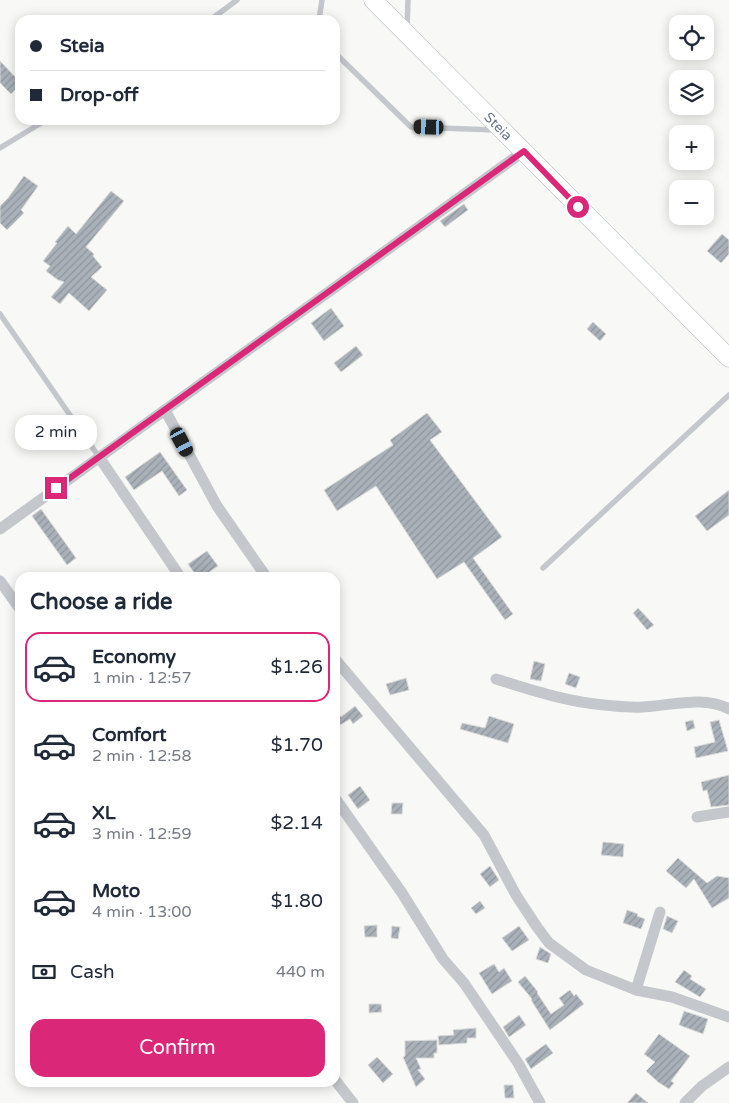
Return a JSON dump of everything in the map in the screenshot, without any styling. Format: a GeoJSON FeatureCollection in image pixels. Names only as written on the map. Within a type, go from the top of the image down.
{"type":"FeatureCollection","features":[{"type":"Feature","properties":{"kind":"main road","name":"Steia"},"geometry":{"type":"LineString","coordinates":[[373,0],[729,358]]}},
{"type":"Feature","properties":{"kind":"street"},"geometry":{"type":"LineString","coordinates":[[0,528],[524,151]]}},
{"type":"Feature","properties":{"kind":"street"},"geometry":{"type":"LineString","coordinates":[[165,410],[217,506],[263,572]]}},
{"type":"Feature","properties":{"kind":"street"},"geometry":{"type":"LineString","coordinates":[[98,457],[177,572]]}},
{"type":"Feature","properties":{"kind":"street"},"geometry":{"type":"LineString","coordinates":[[0,580],[15,602]]}},
{"type":"Feature","properties":{"kind":"street"},"geometry":{"type":"LineString","coordinates":[[340,665],[484,835],[516,895],[549,943],[586,970],[636,990],[672,997],[729,1017]]}},
{"type":"Feature","properties":{"kind":"street"},"geometry":{"type":"LineString","coordinates":[[496,679],[568,700],[603,705],[642,707],[682,702],[721,704],[729,708]]}},
{"type":"Feature","properties":{"kind":"street"},"geometry":{"type":"LineString","coordinates":[[340,805],[402,893],[443,960],[470,991],[518,1063],[540,1103]]}},
{"type":"Feature","properties":{"kind":"street"},"geometry":{"type":"LineString","coordinates":[[697,817],[729,812]]}},
{"type":"Feature","properties":{"kind":"street"},"geometry":{"type":"LineString","coordinates":[[636,990],[660,912]]}},
{"type":"Feature","properties":{"kind":"street"},"geometry":{"type":"LineString","coordinates":[[684,1103],[702,1086],[729,1067]]}},
{"type":"Feature","properties":{"kind":"street"},"geometry":{"type":"LineString","coordinates":[[340,1086],[354,1103]]}},
{"type":"Feature","properties":{"kind":"lane"},"geometry":{"type":"LineString","coordinates":[[217,15],[237,0]]}},
{"type":"Feature","properties":{"kind":"lane"},"geometry":{"type":"LineString","coordinates":[[320,15],[322,0]]}},
{"type":"Feature","properties":{"kind":"lane"},"geometry":{"type":"LineString","coordinates":[[407,34],[408,0]]}},
{"type":"Feature","properties":{"kind":"lane"},"geometry":{"type":"LineString","coordinates":[[340,59],[411,127],[502,130]]}},
{"type":"Feature","properties":{"kind":"lane"},"geometry":{"type":"LineString","coordinates":[[0,148],[38,125]]}},
{"type":"Feature","properties":{"kind":"lane"},"geometry":{"type":"LineString","coordinates":[[0,314],[98,457]]}},
{"type":"Feature","properties":{"kind":"lane"},"geometry":{"type":"LineString","coordinates":[[542,568],[729,395]]}},
{"type":"Feature","properties":{"kind":"building"},"geometry":{"type":"Polygon","coordinates":[[[0,61],[15,77],[15,90],[11,94],[0,83],[0,61]]]}},
{"type":"Feature","properties":{"kind":"building"},"geometry":{"type":"Polygon","coordinates":[[[24,176],[38,186],[21,210],[24,213],[7,230],[0,223],[0,206],[24,176]]]}},
{"type":"Feature","properties":{"kind":"building"},"geometry":{"type":"Polygon","coordinates":[[[111,191],[124,201],[86,247],[94,254],[93,256],[102,267],[91,277],[107,290],[89,311],[69,293],[60,304],[51,297],[64,282],[46,271],[50,266],[43,261],[68,226],[76,234],[111,191]]]}},
{"type":"Feature","properties":{"kind":"building"},"geometry":{"type":"Polygon","coordinates":[[[464,204],[468,210],[445,227],[440,221],[464,204]]]}},
{"type":"Feature","properties":{"kind":"building"},"geometry":{"type":"Polygon","coordinates":[[[722,234],[729,240],[729,254],[721,263],[707,251],[722,234]]]}},
{"type":"Feature","properties":{"kind":"building"},"geometry":{"type":"Polygon","coordinates":[[[331,308],[344,326],[324,341],[311,323],[331,308]]]}},
{"type":"Feature","properties":{"kind":"building"},"geometry":{"type":"Polygon","coordinates":[[[593,322],[606,334],[600,341],[587,329],[593,322]]]}},
{"type":"Feature","properties":{"kind":"building"},"geometry":{"type":"Polygon","coordinates":[[[356,346],[363,355],[341,372],[334,363],[356,346]]]}},
{"type":"Feature","properties":{"kind":"building"},"geometry":{"type":"Polygon","coordinates":[[[427,413],[442,432],[430,440],[502,537],[473,558],[513,614],[505,620],[464,562],[437,579],[376,486],[337,511],[324,490],[393,445],[390,440],[427,413]]]}},
{"type":"Feature","properties":{"kind":"building"},"geometry":{"type":"Polygon","coordinates":[[[160,452],[187,490],[179,496],[162,471],[134,490],[125,477],[160,452]]]}},
{"type":"Feature","properties":{"kind":"building"},"geometry":{"type":"Polygon","coordinates":[[[729,490],[729,515],[707,531],[695,516],[729,490]]]}},
{"type":"Feature","properties":{"kind":"building"},"geometry":{"type":"Polygon","coordinates":[[[41,509],[76,558],[67,565],[32,516],[41,509]]]}},
{"type":"Feature","properties":{"kind":"building"},"geometry":{"type":"Polygon","coordinates":[[[207,551],[218,566],[209,572],[194,572],[188,564],[207,551]]]}},
{"type":"Feature","properties":{"kind":"building"},"geometry":{"type":"Polygon","coordinates":[[[638,608],[654,625],[647,630],[633,613],[638,608]]]}},
{"type":"Feature","properties":{"kind":"building"},"geometry":{"type":"Polygon","coordinates":[[[534,661],[545,664],[541,681],[530,679],[534,661]]]}},
{"type":"Feature","properties":{"kind":"building"},"geometry":{"type":"Polygon","coordinates":[[[569,673],[580,677],[576,688],[565,684],[569,673]]]}},
{"type":"Feature","properties":{"kind":"building"},"geometry":{"type":"Polygon","coordinates":[[[406,678],[409,690],[390,695],[386,684],[406,678]]]}},
{"type":"Feature","properties":{"kind":"building"},"geometry":{"type":"Polygon","coordinates":[[[355,706],[363,716],[353,724],[350,719],[340,725],[340,716],[341,717],[355,706]]]}},
{"type":"Feature","properties":{"kind":"building"},"geometry":{"type":"Polygon","coordinates":[[[489,716],[514,724],[508,743],[460,729],[462,723],[485,728],[489,716]]]}},
{"type":"Feature","properties":{"kind":"building"},"geometry":{"type":"Polygon","coordinates":[[[693,720],[695,728],[687,731],[685,722],[693,720]]]}},
{"type":"Feature","properties":{"kind":"building"},"geometry":{"type":"Polygon","coordinates":[[[719,720],[728,751],[696,758],[694,747],[715,742],[710,722],[719,720]]]}},
{"type":"Feature","properties":{"kind":"building"},"geometry":{"type":"Polygon","coordinates":[[[729,775],[729,805],[711,807],[707,790],[703,791],[701,782],[729,775]]]}},
{"type":"Feature","properties":{"kind":"building"},"geometry":{"type":"Polygon","coordinates":[[[360,786],[370,800],[358,809],[348,795],[360,786]]]}},
{"type":"Feature","properties":{"kind":"building"},"geometry":{"type":"Polygon","coordinates":[[[392,803],[403,803],[402,814],[391,814],[392,803]]]}},
{"type":"Feature","properties":{"kind":"building"},"geometry":{"type":"Polygon","coordinates":[[[603,842],[624,844],[623,857],[601,855],[603,842]]]}},
{"type":"Feature","properties":{"kind":"building"},"geometry":{"type":"Polygon","coordinates":[[[678,858],[707,883],[717,876],[729,878],[729,898],[712,908],[694,879],[686,888],[666,871],[678,858]]]}},
{"type":"Feature","properties":{"kind":"building"},"geometry":{"type":"Polygon","coordinates":[[[490,866],[499,880],[490,887],[480,874],[490,866]]]}},
{"type":"Feature","properties":{"kind":"building"},"geometry":{"type":"Polygon","coordinates":[[[480,901],[485,908],[476,914],[471,908],[480,901]]]}},
{"type":"Feature","properties":{"kind":"building"},"geometry":{"type":"Polygon","coordinates":[[[627,910],[645,919],[641,929],[623,923],[627,910]]]}},
{"type":"Feature","properties":{"kind":"building"},"geometry":{"type":"Polygon","coordinates":[[[667,916],[678,921],[672,933],[663,929],[667,916]]]}},
{"type":"Feature","properties":{"kind":"building"},"geometry":{"type":"Polygon","coordinates":[[[377,925],[377,937],[365,937],[364,926],[377,925]]]}},
{"type":"Feature","properties":{"kind":"building"},"geometry":{"type":"Polygon","coordinates":[[[392,926],[400,927],[398,939],[391,938],[392,926]]]}},
{"type":"Feature","properties":{"kind":"building"},"geometry":{"type":"Polygon","coordinates":[[[519,926],[529,940],[512,951],[502,938],[519,926]]]}},
{"type":"Feature","properties":{"kind":"building"},"geometry":{"type":"Polygon","coordinates":[[[540,947],[551,954],[548,963],[536,959],[540,947]]]}},
{"type":"Feature","properties":{"kind":"building"},"geometry":{"type":"Polygon","coordinates":[[[494,964],[499,972],[504,968],[512,981],[492,994],[479,973],[494,964]]]}},
{"type":"Feature","properties":{"kind":"building"},"geometry":{"type":"Polygon","coordinates":[[[684,970],[692,976],[690,979],[706,989],[700,997],[675,982],[684,970]]]}},
{"type":"Feature","properties":{"kind":"building"},"geometry":{"type":"Polygon","coordinates":[[[525,976],[538,992],[551,1014],[564,1005],[559,998],[570,990],[584,1004],[550,1030],[532,999],[518,982],[525,976]]]}},
{"type":"Feature","properties":{"kind":"building"},"geometry":{"type":"Polygon","coordinates":[[[369,1004],[381,1004],[382,1012],[369,1013],[369,1004]]]}},
{"type":"Feature","properties":{"kind":"building"},"geometry":{"type":"Polygon","coordinates":[[[684,1011],[708,1019],[703,1034],[679,1025],[684,1011]]]}},
{"type":"Feature","properties":{"kind":"building"},"geometry":{"type":"Polygon","coordinates":[[[519,1015],[526,1025],[509,1037],[503,1027],[519,1015]]]}},
{"type":"Feature","properties":{"kind":"building"},"geometry":{"type":"Polygon","coordinates":[[[476,1028],[476,1038],[467,1038],[467,1043],[439,1045],[438,1036],[454,1035],[453,1030],[476,1028]]]}},
{"type":"Feature","properties":{"kind":"building"},"geometry":{"type":"Polygon","coordinates":[[[659,1034],[690,1056],[671,1081],[674,1083],[669,1089],[646,1071],[655,1062],[644,1054],[659,1034]]]}},
{"type":"Feature","properties":{"kind":"building"},"geometry":{"type":"Polygon","coordinates":[[[437,1040],[437,1053],[434,1053],[434,1058],[416,1058],[421,1069],[418,1070],[425,1079],[416,1087],[403,1057],[405,1056],[405,1041],[437,1040]]]}},
{"type":"Feature","properties":{"kind":"building"},"geometry":{"type":"Polygon","coordinates":[[[546,1044],[553,1053],[531,1069],[525,1059],[546,1044]]]}},
{"type":"Feature","properties":{"kind":"building"},"geometry":{"type":"Polygon","coordinates":[[[377,1057],[393,1074],[383,1083],[368,1065],[377,1057]]]}},
{"type":"Feature","properties":{"kind":"building"},"geometry":{"type":"Polygon","coordinates":[[[504,1085],[513,1085],[514,1098],[505,1098],[504,1085]]]}},
{"type":"Feature","properties":{"kind":"building"},"geometry":{"type":"Polygon","coordinates":[[[636,1093],[648,1103],[627,1103],[636,1093]]]}},
{"type":"Feature","properties":{"kind":"route"},"geometry":{"type":"LineString","coordinates":[[56,488],[524,151],[578,207]]}}]}
